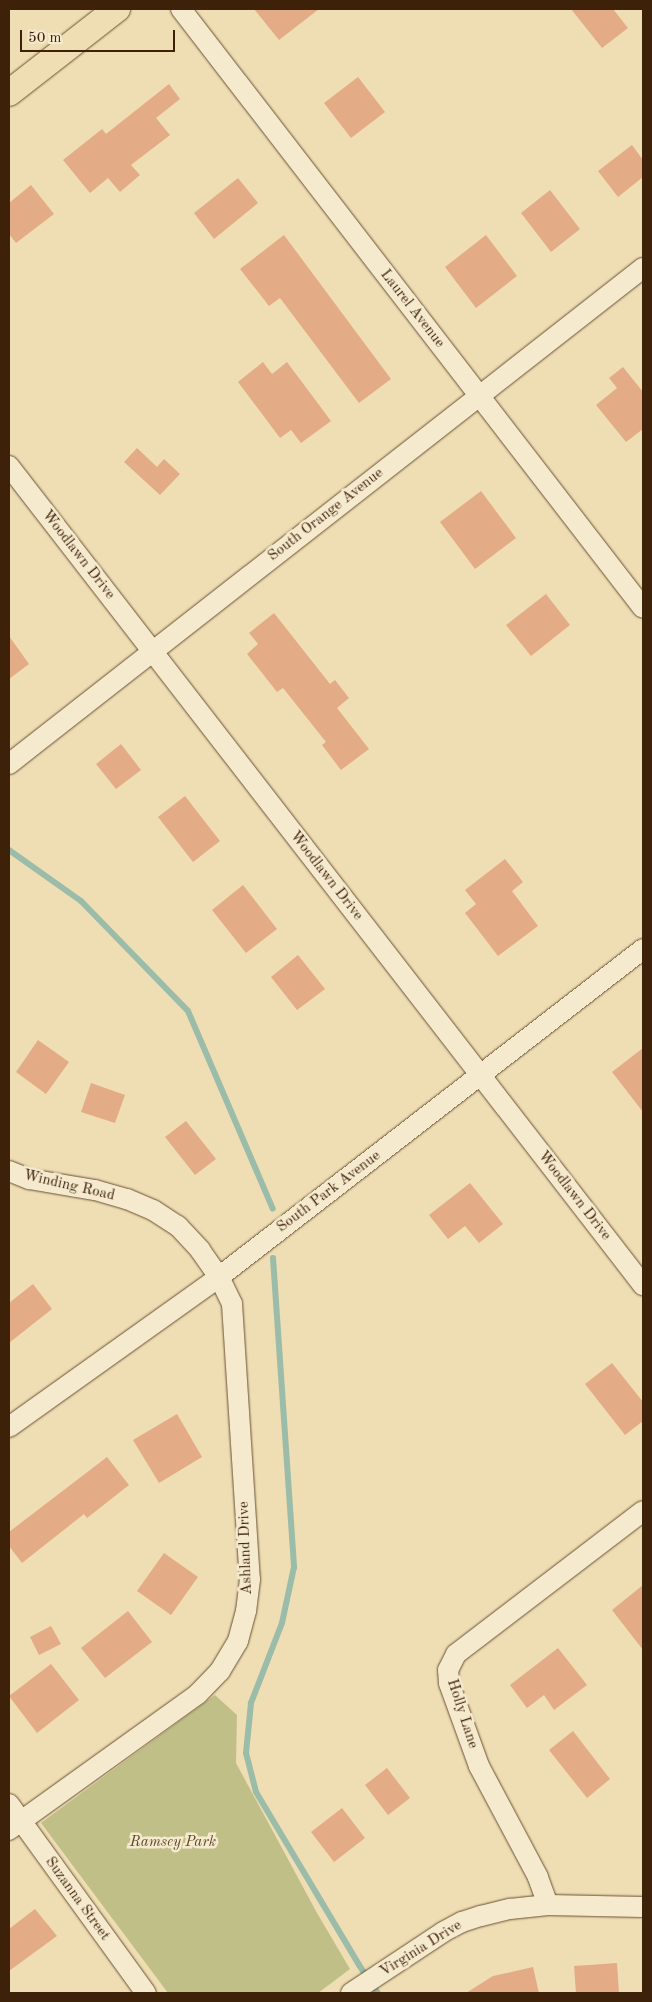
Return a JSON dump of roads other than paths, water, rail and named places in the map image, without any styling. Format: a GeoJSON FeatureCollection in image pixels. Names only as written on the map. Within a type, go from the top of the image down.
{"type":"FeatureCollection","features":[{"type":"Feature","properties":{"kind":"main road"},"geometry":{"type":"LineString","coordinates":[[9,93],[117,9]]}},
{"type":"Feature","properties":{"kind":"street","name":"Laurel Avenue"},"geometry":{"type":"LineString","coordinates":[[181,9],[643,608]]}},
{"type":"Feature","properties":{"kind":"street","name":"South Orange Avenue"},"geometry":{"type":"LineString","coordinates":[[9,764],[643,268]]}},
{"type":"Feature","properties":{"kind":"street","name":"Woodlawn Drive"},"geometry":{"type":"LineString","coordinates":[[9,466],[480,1077],[643,1285]]}},
{"type":"Feature","properties":{"kind":"street","name":"South Park Avenue"},"geometry":{"type":"LineString","coordinates":[[9,1427],[219,1277],[480,1077],[643,949]]}},
{"type":"Feature","properties":{"kind":"street","name":"Winding Road"},"geometry":{"type":"LineString","coordinates":[[9,1171],[29,1179],[95,1190],[153,1210],[178,1226],[200,1250],[219,1277]]}},
{"type":"Feature","properties":{"kind":"street","name":"Ashland Drive"},"geometry":{"type":"LineString","coordinates":[[15,1826],[198,1694],[220,1671],[238,1641],[246,1612],[250,1579],[232,1304],[219,1277]]}},
{"type":"Feature","properties":{"kind":"street","name":"Holly Lane"},"geometry":{"type":"LineString","coordinates":[[548,1905],[538,1876],[479,1766],[449,1683],[448,1670],[456,1654],[643,1511]]}},
{"type":"Feature","properties":{"kind":"street","name":"Suzanna Street"},"geometry":{"type":"LineString","coordinates":[[9,1804],[15,1826],[146,1993]]}},
{"type":"Feature","properties":{"kind":"street","name":"Virginia Drive"},"geometry":{"type":"LineString","coordinates":[[356,1990],[443,1932],[462,1922],[510,1909],[548,1905],[643,1907]]}},
{"type":"Feature","properties":{"kind":"waterway"},"geometry":{"type":"LineString","coordinates":[[9,850],[81,901],[188,1011],[273,1209]]}},
{"type":"Feature","properties":{"kind":"waterway"},"geometry":{"type":"LineString","coordinates":[[273,1258],[294,1567],[282,1623],[251,1703],[246,1753],[256,1792],[359,1965],[378,1993]]}},
{"type":"Feature","properties":{"kind":"park label","name":"Ramsey Park"},"geometry":{"type":"Point","coordinates":[173,1843]}}]}
